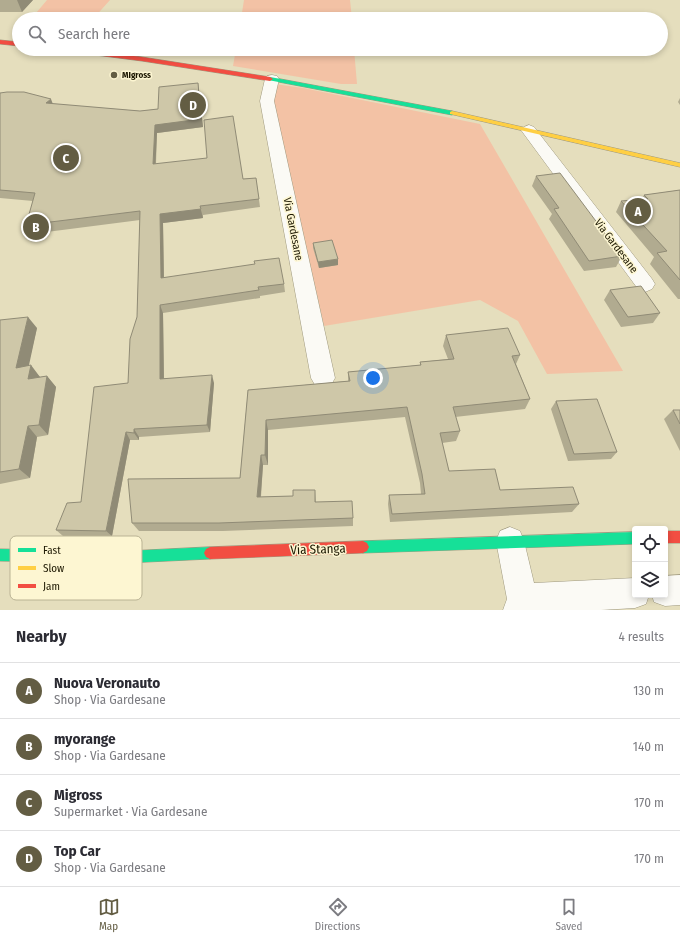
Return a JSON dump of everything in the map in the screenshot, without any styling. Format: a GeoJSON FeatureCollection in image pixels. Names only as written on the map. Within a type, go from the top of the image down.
{"type":"FeatureCollection","features":[{"type":"Feature","properties":{"kind":"main road"},"geometry":{"type":"LineString","coordinates":[[0,42],[12,43]]}},
{"type":"Feature","properties":{"kind":"main road"},"geometry":{"type":"LineString","coordinates":[[117,56],[209,68],[362,95],[529,130],[680,165]]}},
{"type":"Feature","properties":{"kind":"main road"},"geometry":{"type":"LineString","coordinates":[[668,537],[680,537]]}},
{"type":"Feature","properties":{"kind":"main road","name":"Via Stanga"},"geometry":{"type":"LineString","coordinates":[[142,556],[510,541],[632,538]]}},
{"type":"Feature","properties":{"kind":"main road","name":"Via Stanga"},"geometry":{"type":"LineString","coordinates":[[0,555],[10,555]]}},
{"type":"Feature","properties":{"kind":"street","name":"Via Gardesane"},"geometry":{"type":"LineString","coordinates":[[272,79],[267,101],[323,378]]}},
{"type":"Feature","properties":{"kind":"street","name":"Via Gardesane"},"geometry":{"type":"LineString","coordinates":[[529,130],[645,284]]}},
{"type":"Feature","properties":{"kind":"street"},"geometry":{"type":"LineString","coordinates":[[510,541],[520,604],[632,593]]}},
{"type":"Feature","properties":{"kind":"street"},"geometry":{"type":"LineString","coordinates":[[668,591],[680,590]]}},
{"type":"Feature","properties":{"kind":"shaded area"},"geometry":{"type":"Polygon","coordinates":[[[47,0],[110,0],[99,12],[37,12],[47,0]]]}},
{"type":"Feature","properties":{"kind":"shaded area"},"geometry":{"type":"Polygon","coordinates":[[[244,0],[350,0],[351,12],[242,12],[244,0]]]}},
{"type":"Feature","properties":{"kind":"shaded area"},"geometry":{"type":"Polygon","coordinates":[[[235,56],[355,56],[357,84],[341,84],[233,66],[235,56]]]}},
{"type":"Feature","properties":{"kind":"shaded area"},"geometry":{"type":"Polygon","coordinates":[[[268,83],[303,88],[480,124],[623,371],[547,374],[518,321],[480,300],[324,326],[268,83]]]}},
{"type":"Feature","properties":{"kind":"building"},"geometry":{"type":"Polygon","coordinates":[[[198,83],[201,119],[155,125],[153,164],[207,158],[204,120],[233,116],[243,179],[256,178],[259,199],[200,206],[201,209],[160,214],[161,278],[255,264],[254,261],[279,258],[284,284],[258,287],[259,290],[160,305],[160,379],[212,375],[207,425],[134,429],[134,433],[126,432],[106,531],[56,530],[67,503],[81,502],[94,387],[128,383],[130,339],[137,317],[140,211],[26,225],[35,193],[0,190],[0,93],[24,92],[51,99],[46,103],[140,111],[158,109],[159,87],[198,83]]]}},
{"type":"Feature","properties":{"kind":"building"},"geometry":{"type":"Polygon","coordinates":[[[560,173],[622,256],[589,261],[554,209],[559,208],[536,176],[560,173]]]}},
{"type":"Feature","properties":{"kind":"building"},"geometry":{"type":"Polygon","coordinates":[[[680,190],[680,280],[657,253],[667,251],[621,201],[648,199],[644,195],[680,190]]]}},
{"type":"Feature","properties":{"kind":"building"},"geometry":{"type":"Polygon","coordinates":[[[332,240],[338,259],[318,262],[313,243],[332,240]]]}},
{"type":"Feature","properties":{"kind":"building"},"geometry":{"type":"Polygon","coordinates":[[[641,286],[660,313],[628,317],[610,290],[641,286]]]}},
{"type":"Feature","properties":{"kind":"building"},"geometry":{"type":"Polygon","coordinates":[[[28,317],[16,368],[31,365],[28,379],[47,376],[39,425],[28,426],[19,469],[0,472],[0,320],[28,317]]]}},
{"type":"Feature","properties":{"kind":"building"},"geometry":{"type":"Polygon","coordinates":[[[508,328],[520,355],[512,356],[530,399],[453,407],[460,431],[440,433],[449,471],[495,469],[500,490],[573,487],[579,504],[392,514],[389,495],[425,494],[407,407],[266,420],[265,455],[261,455],[257,497],[293,496],[293,490],[315,490],[315,502],[352,501],[353,518],[219,523],[132,523],[128,479],[240,478],[248,390],[350,381],[348,372],[421,365],[420,362],[454,359],[446,335],[508,328]]]}},
{"type":"Feature","properties":{"kind":"building"},"geometry":{"type":"Polygon","coordinates":[[[597,399],[617,452],[574,454],[556,401],[597,399]]]}},
{"type":"Feature","properties":{"kind":"building"},"geometry":{"type":"Polygon","coordinates":[[[673,410],[680,410],[680,424],[673,410]]]}},
{"type":"Feature","properties":{"kind":"traffic: fast"},"geometry":{"type":"LineString","coordinates":[[270,79],[452,113]]}},
{"type":"Feature","properties":{"kind":"traffic: fast"},"geometry":{"type":"LineString","coordinates":[[363,547],[632,538]]}},
{"type":"Feature","properties":{"kind":"traffic: fast"},"geometry":{"type":"LineString","coordinates":[[142,556],[210,553]]}},
{"type":"Feature","properties":{"kind":"traffic: fast"},"geometry":{"type":"LineString","coordinates":[[0,555],[10,555]]}},
{"type":"Feature","properties":{"kind":"traffic: slow"},"geometry":{"type":"LineString","coordinates":[[452,113],[680,165]]}},
{"type":"Feature","properties":{"kind":"traffic: jam"},"geometry":{"type":"LineString","coordinates":[[0,42],[12,43]]}},
{"type":"Feature","properties":{"kind":"traffic: jam"},"geometry":{"type":"LineString","coordinates":[[119,56],[270,79]]}},
{"type":"Feature","properties":{"kind":"traffic: jam"},"geometry":{"type":"LineString","coordinates":[[668,537],[680,537]]}},
{"type":"Feature","properties":{"kind":"traffic: jam"},"geometry":{"type":"LineString","coordinates":[[210,553],[363,547]]}},
{"type":"Feature","properties":{"kind":"place","name":"MIgross"},"geometry":{"type":"Point","coordinates":[114,75]}},
{"type":"Feature","properties":{"kind":"place","name":"Top Car"},"geometry":{"type":"Point","coordinates":[193,105]}},
{"type":"Feature","properties":{"kind":"place","name":"Migross"},"geometry":{"type":"Point","coordinates":[66,158]}},
{"type":"Feature","properties":{"kind":"place","name":"Nuova Veronauto"},"geometry":{"type":"Point","coordinates":[638,211]}},
{"type":"Feature","properties":{"kind":"place","name":"myorange"},"geometry":{"type":"Point","coordinates":[36,227]}}]}
